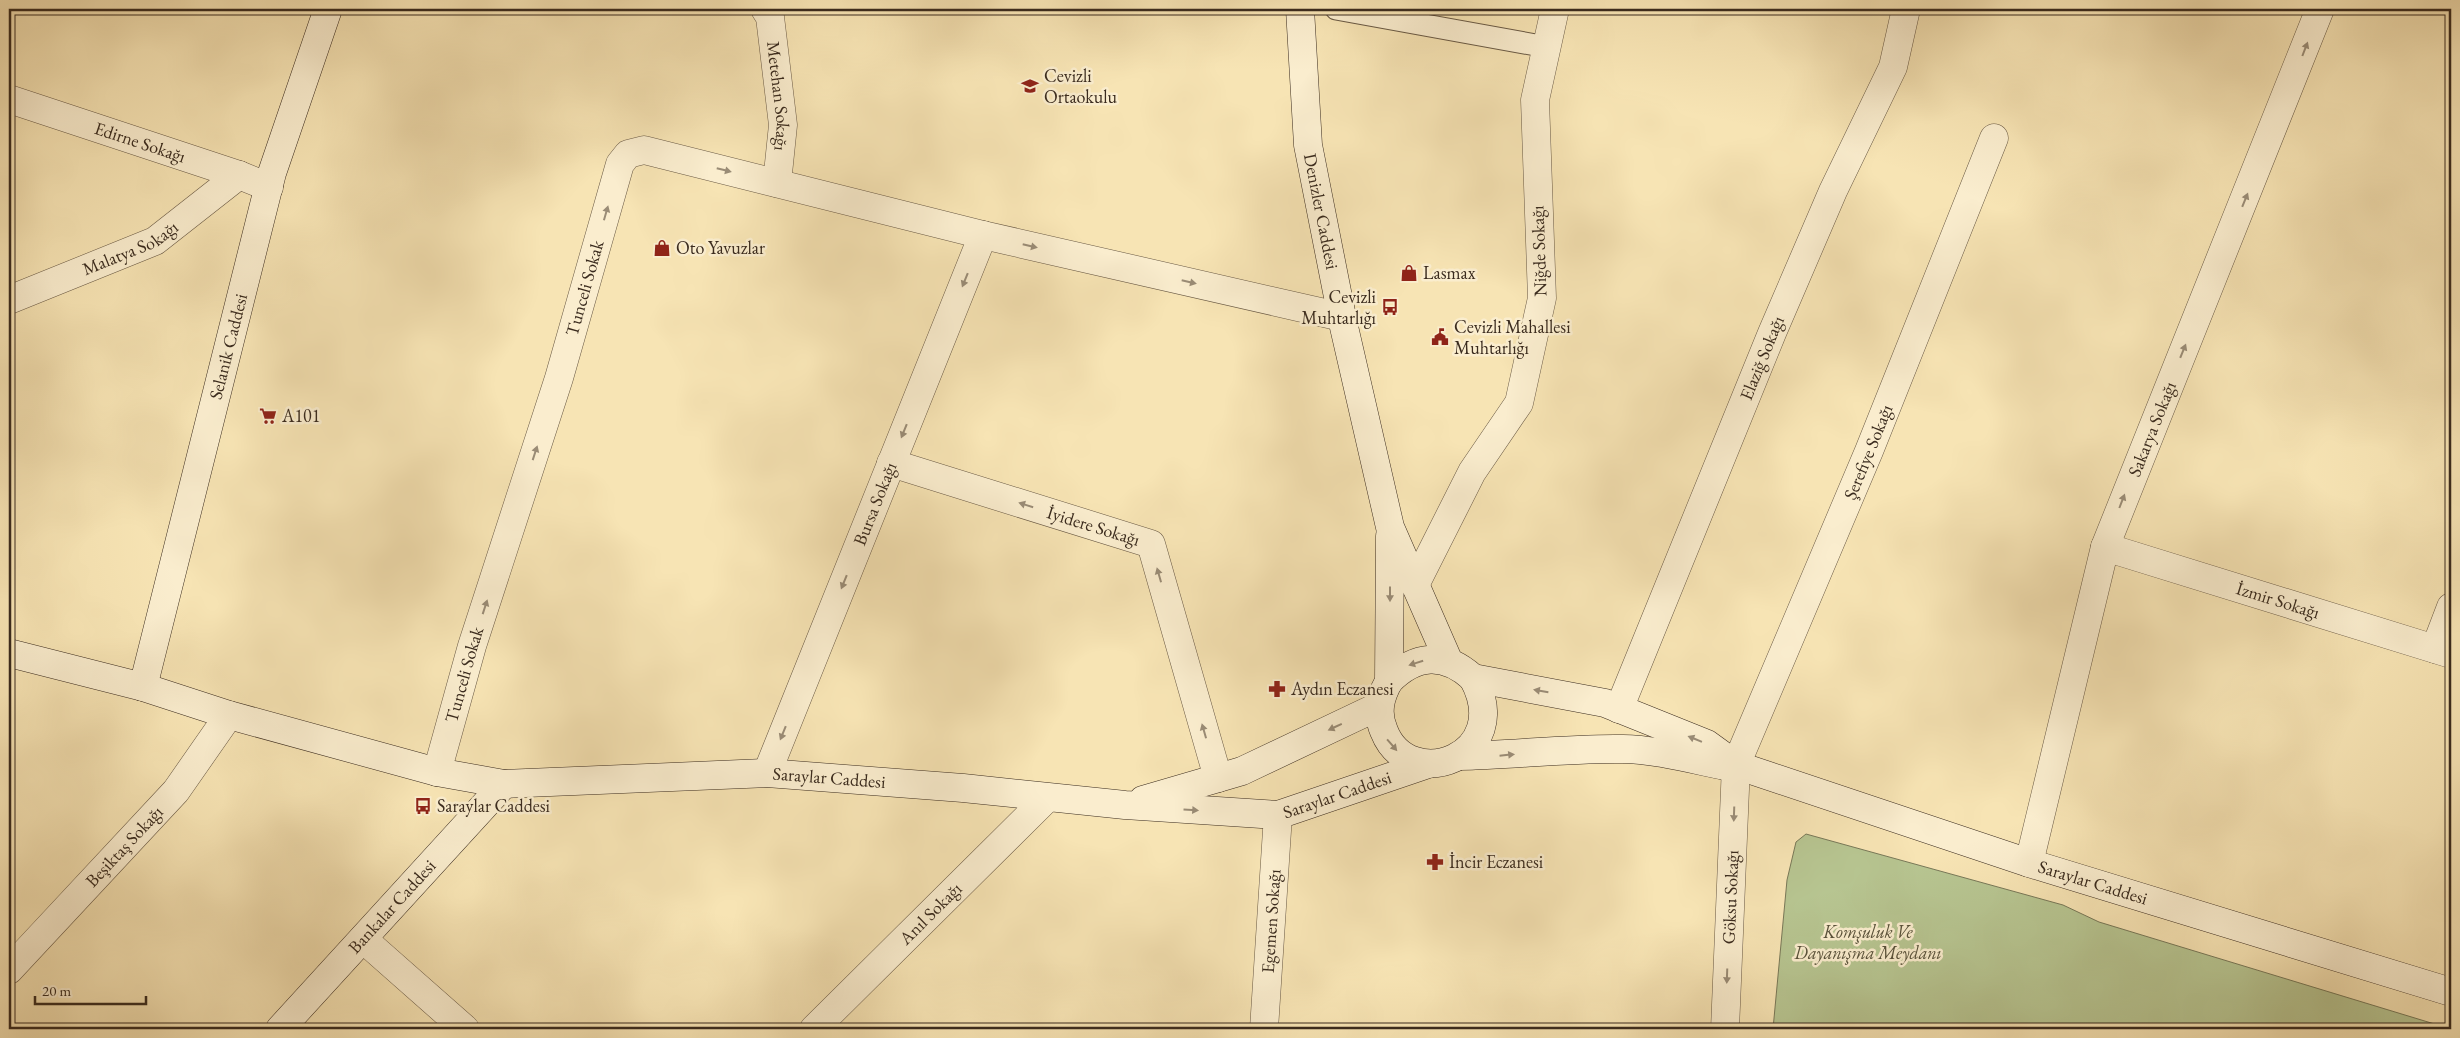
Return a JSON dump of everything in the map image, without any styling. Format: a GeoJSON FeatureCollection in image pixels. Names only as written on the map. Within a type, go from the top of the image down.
{"type":"FeatureCollection","features":[{"type":"Feature","properties":{"kind":"street","name":"Selanik Caddesi"},"geometry":{"type":"LineString","coordinates":[[143,688],[268,187],[328,9]]}},
{"type":"Feature","properties":{"kind":"street","name":"Metehan Sokağı"},"geometry":{"type":"LineString","coordinates":[[765,9],[770,16],[783,125],[777,183]]}},
{"type":"Feature","properties":{"kind":"street","name":"Denizler Caddesi"},"geometry":{"type":"LineString","coordinates":[[1300,9],[1308,146],[1342,317],[1390,528],[1449,662]]}},
{"type":"Feature","properties":{"kind":"street","name":"Niğde Sokağı"},"geometry":{"type":"LineString","coordinates":[[1415,584],[1472,472],[1519,404],[1542,298],[1535,100],[1555,9]]}},
{"type":"Feature","properties":{"kind":"street","name":"Elaziğ Sokağı"},"geometry":{"type":"LineString","coordinates":[[1619,708],[1772,333],[1833,191],[1893,67],[1906,9]]}},
{"type":"Feature","properties":{"kind":"street","name":"Sakarya Sokağı"},"geometry":{"type":"LineString","coordinates":[[2029,863],[2105,547],[2320,9]]}},
{"type":"Feature","properties":{"kind":"street","name":"Edirne Sokağı"},"geometry":{"type":"LineString","coordinates":[[9,99],[239,175],[268,187]]}},
{"type":"Feature","properties":{"kind":"street","name":"Şerefiye Sokağı"},"geometry":{"type":"LineString","coordinates":[[1736,765],[1869,451],[1994,138]]}},
{"type":"Feature","properties":{"kind":"street","name":"Tunceli Sokak"},"geometry":{"type":"LineString","coordinates":[[437,772],[472,646],[559,378],[620,164],[628,154],[644,150],[983,235],[1342,317]]}},
{"type":"Feature","properties":{"kind":"street","name":"Malatya Sokağı"},"geometry":{"type":"LineString","coordinates":[[9,300],[155,241],[239,175]]}},
{"type":"Feature","properties":{"kind":"street","name":"Bursa Sokağı"},"geometry":{"type":"LineString","coordinates":[[767,773],[983,235]]}},
{"type":"Feature","properties":{"kind":"street","name":"İyidere Sokağı"},"geometry":{"type":"LineString","coordinates":[[891,463],[1150,544],[1218,778]]}},
{"type":"Feature","properties":{"kind":"street","name":"Denizler Caddesi"},"geometry":{"type":"LineString","coordinates":[[1379,706],[1382,692],[1389,681],[1390,528]]}},
{"type":"Feature","properties":{"kind":"street","name":"İzmir Sokağı"},"geometry":{"type":"LineString","coordinates":[[2105,547],[2443,651]]}},
{"type":"Feature","properties":{"kind":"street"},"geometry":{"type":"LineString","coordinates":[[2443,651],[2451,607]]}},
{"type":"Feature","properties":{"kind":"street","name":"Saraylar Caddesi"},"geometry":{"type":"LineString","coordinates":[[9,653],[143,688],[229,715],[437,772],[504,784],[767,773],[963,788],[1125,805],[1278,815],[1428,764]]}},
{"type":"Feature","properties":{"kind":"street"},"geometry":{"type":"LineString","coordinates":[[1389,681],[1401,669],[1416,661],[1432,659],[1449,662]]}},
{"type":"Feature","properties":{"kind":"street","name":"Saraylar Caddesi"},"geometry":{"type":"LineString","coordinates":[[1449,662],[1462,668],[1473,678],[1592,700],[1619,708],[1707,744],[1736,765],[2029,863],[2451,992]]}},
{"type":"Feature","properties":{"kind":"street"},"geometry":{"type":"LineString","coordinates":[[1379,706],[1380,723],[1386,738],[1398,751],[1412,760],[1428,764],[1444,762],[1459,756],[1472,745],[1481,730],[1484,712],[1481,694],[1473,678]]}},
{"type":"Feature","properties":{"kind":"street","name":"Saraylar Caddesi"},"geometry":{"type":"LineString","coordinates":[[1125,805],[1242,770],[1379,706]]}},
{"type":"Feature","properties":{"kind":"street","name":"Beşiktaş Sokağı"},"geometry":{"type":"LineString","coordinates":[[9,970],[176,791],[229,715]]}},
{"type":"Feature","properties":{"kind":"street","name":"Saraylar Caddesi"},"geometry":{"type":"LineString","coordinates":[[1459,756],[1498,756],[1552,750],[1626,749],[1725,766],[1736,765]]}},
{"type":"Feature","properties":{"kind":"street","name":"Göksu Sokağı"},"geometry":{"type":"LineString","coordinates":[[1725,1029],[1736,765]]}},
{"type":"Feature","properties":{"kind":"street","name":"Bankalar Caddesi"},"geometry":{"type":"LineString","coordinates":[[280,1029],[504,784]]}},
{"type":"Feature","properties":{"kind":"street","name":"Anıl Sokağı"},"geometry":{"type":"LineString","coordinates":[[814,1029],[1047,798]]}},
{"type":"Feature","properties":{"kind":"street","name":"Egemen Sokağı"},"geometry":{"type":"LineString","coordinates":[[1264,1029],[1278,815]]}},
{"type":"Feature","properties":{"kind":"street"},"geometry":{"type":"LineString","coordinates":[[363,939],[466,1029]]}},
{"type":"Feature","properties":{"kind":"lane"},"geometry":{"type":"LineString","coordinates":[[1336,9],[1547,47]]}},
{"type":"Feature","properties":{"kind":"green space","name":"Komşuluk Ve Dayanışma Meydanı"},"geometry":{"type":"Polygon","coordinates":[[[1806,834],[2063,905],[2099,922],[2451,1029],[1773,1029],[1787,880],[1796,842],[1806,834]]]}},
{"type":"Feature","properties":{"kind":"place","name":"Cevizli Ortaokulu"},"geometry":{"type":"Point","coordinates":[1030,86]}},
{"type":"Feature","properties":{"kind":"place","name":"Oto Yavuzlar"},"geometry":{"type":"Point","coordinates":[662,248]}},
{"type":"Feature","properties":{"kind":"place","name":"Lasmax"},"geometry":{"type":"Point","coordinates":[1409,273]}},
{"type":"Feature","properties":{"kind":"place","name":"Cevizli Muhtarlığı"},"geometry":{"type":"Point","coordinates":[1390,307]}},
{"type":"Feature","properties":{"kind":"place","name":"Cevizli Mahallesi Muhtarlığı"},"geometry":{"type":"Point","coordinates":[1440,337]}},
{"type":"Feature","properties":{"kind":"place","name":"A101"},"geometry":{"type":"Point","coordinates":[268,416]}},
{"type":"Feature","properties":{"kind":"place","name":"Aydın Eczanesi"},"geometry":{"type":"Point","coordinates":[1277,689]}},
{"type":"Feature","properties":{"kind":"place","name":"Saraylar Caddesi"},"geometry":{"type":"Point","coordinates":[423,806]}},
{"type":"Feature","properties":{"kind":"place","name":"İncir Eczanesi"},"geometry":{"type":"Point","coordinates":[1435,862]}}]}
